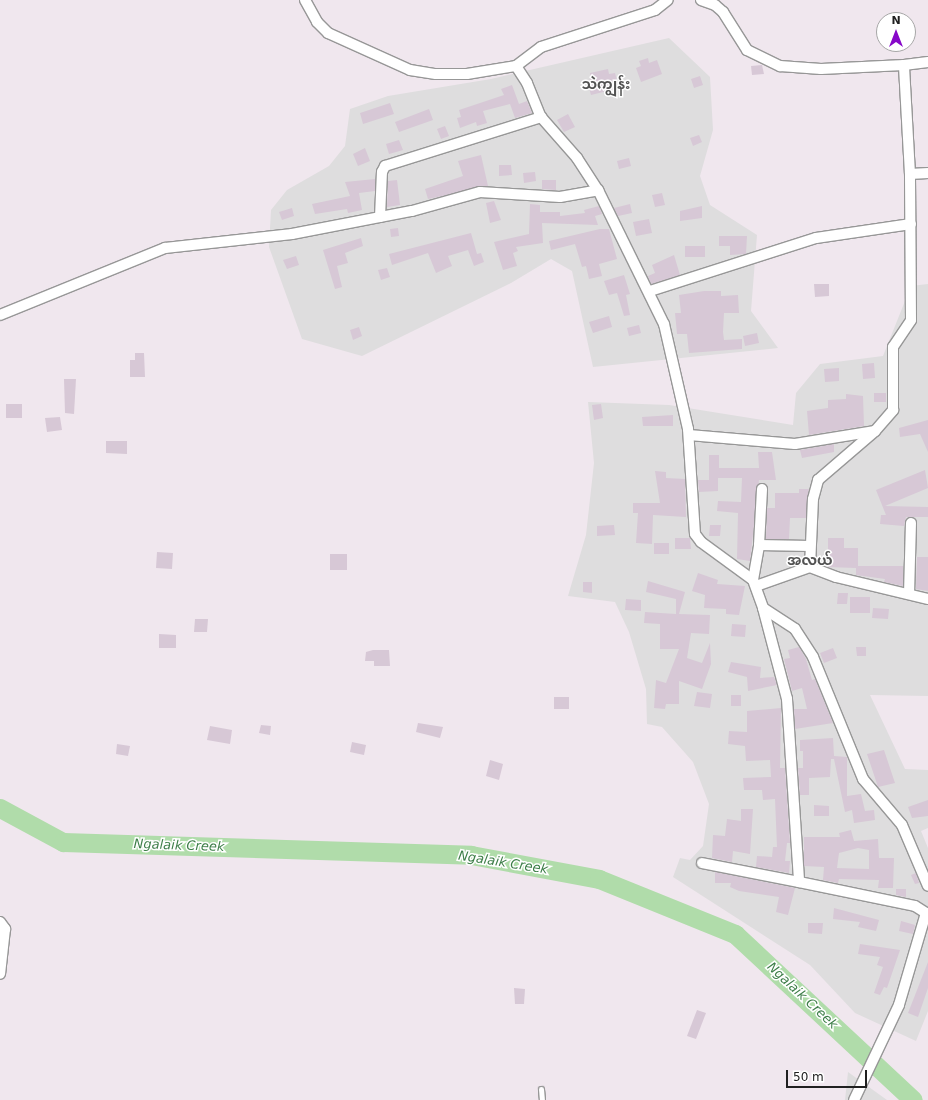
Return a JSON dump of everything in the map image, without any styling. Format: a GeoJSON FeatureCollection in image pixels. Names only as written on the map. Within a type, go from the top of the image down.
{"type":"FeatureCollection","features":[{"type":"Feature","properties":{"kind":"street"},"geometry":{"type":"LineString","coordinates":[[305,0],[317,22],[328,34],[410,70],[436,74],[467,74],[516,66],[541,47],[655,10],[668,0]]}},
{"type":"Feature","properties":{"kind":"street"},"geometry":{"type":"LineString","coordinates":[[701,0],[715,4],[723,12],[747,50],[780,66],[821,69],[904,65],[928,62]]}},
{"type":"Feature","properties":{"kind":"street"},"geometry":{"type":"LineString","coordinates":[[810,567],[812,499],[818,480],[875,431],[893,410],[893,347],[911,320],[910,174],[904,65]]}},
{"type":"Feature","properties":{"kind":"street"},"geometry":{"type":"LineString","coordinates":[[516,66],[528,83],[541,117],[577,158],[598,190],[650,291],[672,353],[689,435],[695,534],[701,542],[754,583]]}},
{"type":"Feature","properties":{"kind":"street"},"geometry":{"type":"LineString","coordinates":[[380,217],[382,172],[385,166],[541,117]]}},
{"type":"Feature","properties":{"kind":"street"},"geometry":{"type":"LineString","coordinates":[[910,174],[928,173]]}},
{"type":"Feature","properties":{"kind":"street"},"geometry":{"type":"LineString","coordinates":[[0,315],[165,248],[292,234],[380,217],[480,192],[560,197],[598,190]]}},
{"type":"Feature","properties":{"kind":"street"},"geometry":{"type":"LineString","coordinates":[[650,291],[816,238],[911,224]]}},
{"type":"Feature","properties":{"kind":"street"},"geometry":{"type":"LineString","coordinates":[[899,226],[910,242]]}},
{"type":"Feature","properties":{"kind":"street"},"geometry":{"type":"LineString","coordinates":[[689,435],[795,444],[875,431]]}},
{"type":"Feature","properties":{"kind":"street"},"geometry":{"type":"LineString","coordinates":[[762,489],[759,545],[754,583],[787,699],[799,882]]}},
{"type":"Feature","properties":{"kind":"street"},"geometry":{"type":"LineString","coordinates":[[909,594],[911,523]]}},
{"type":"Feature","properties":{"kind":"street"},"geometry":{"type":"LineString","coordinates":[[759,545],[810,546]]}},
{"type":"Feature","properties":{"kind":"street"},"geometry":{"type":"LineString","coordinates":[[754,583],[810,567],[836,577],[928,599]]}},
{"type":"Feature","properties":{"kind":"street"},"geometry":{"type":"LineString","coordinates":[[762,608],[795,629],[813,657],[863,779],[902,825],[921,863],[928,886]]}},
{"type":"Feature","properties":{"kind":"street"},"geometry":{"type":"LineString","coordinates":[[702,863],[915,906],[927,910],[894,1013],[865,1072],[854,1100]]}},
{"type":"Feature","properties":{"kind":"street"},"geometry":{"type":"LineString","coordinates":[[0,922],[5,929],[0,974]]}},
{"type":"Feature","properties":{"kind":"lane"},"geometry":{"type":"LineString","coordinates":[[541,1089],[542,1100]]}},
{"type":"Feature","properties":{"kind":"shaded area"},"geometry":{"type":"Polygon","coordinates":[[[669,38],[710,77],[713,130],[700,176],[710,205],[757,235],[751,311],[778,348],[593,367],[572,271],[551,259],[511,283],[362,356],[302,339],[269,247],[271,210],[287,190],[329,166],[345,146],[350,109],[388,96],[491,79],[669,38]]]}},
{"type":"Feature","properties":{"kind":"shaded area"},"geometry":{"type":"Polygon","coordinates":[[[928,284],[928,696],[870,695],[905,769],[928,770],[928,828],[921,831],[928,848],[928,1011],[916,1041],[855,1013],[810,965],[673,877],[680,858],[690,860],[703,846],[709,804],[693,762],[662,727],[647,724],[646,689],[629,632],[615,602],[568,596],[586,535],[594,463],[588,402],[669,405],[793,425],[796,393],[820,364],[883,356],[911,286],[928,284]]]}},
{"type":"Feature","properties":{"kind":"shaded area"},"geometry":{"type":"Polygon","coordinates":[[[848,1072],[887,1100],[845,1100],[848,1072]]]}},
{"type":"Feature","properties":{"kind":"building"},"geometry":{"type":"Polygon","coordinates":[[[648,58],[649,63],[657,60],[662,74],[641,82],[636,68],[641,66],[639,61],[648,58]]]}},
{"type":"Feature","properties":{"kind":"building"},"geometry":{"type":"Polygon","coordinates":[[[762,65],[764,74],[752,75],[751,66],[762,65]]]}},
{"type":"Feature","properties":{"kind":"building"},"geometry":{"type":"Polygon","coordinates":[[[608,69],[609,74],[615,73],[619,88],[591,95],[587,81],[591,79],[590,73],[608,69]]]}},
{"type":"Feature","properties":{"kind":"building"},"geometry":{"type":"Polygon","coordinates":[[[700,76],[703,85],[694,88],[691,79],[700,76]]]}},
{"type":"Feature","properties":{"kind":"building"},"geometry":{"type":"Polygon","coordinates":[[[512,85],[519,104],[527,101],[532,113],[515,118],[510,104],[483,111],[487,123],[477,126],[476,122],[460,128],[457,118],[461,117],[459,110],[504,95],[501,89],[512,85]]]}},
{"type":"Feature","properties":{"kind":"building"},"geometry":{"type":"Polygon","coordinates":[[[390,103],[394,114],[363,124],[360,113],[390,103]]]}},
{"type":"Feature","properties":{"kind":"building"},"geometry":{"type":"Polygon","coordinates":[[[429,109],[433,120],[399,132],[395,122],[429,109]]]}},
{"type":"Feature","properties":{"kind":"building"},"geometry":{"type":"Polygon","coordinates":[[[568,114],[575,127],[564,132],[557,120],[568,114]]]}},
{"type":"Feature","properties":{"kind":"building"},"geometry":{"type":"Polygon","coordinates":[[[445,126],[449,136],[441,139],[437,129],[445,126]]]}},
{"type":"Feature","properties":{"kind":"building"},"geometry":{"type":"Polygon","coordinates":[[[699,135],[702,142],[693,146],[690,138],[699,135]]]}},
{"type":"Feature","properties":{"kind":"building"},"geometry":{"type":"Polygon","coordinates":[[[399,140],[403,150],[389,154],[386,144],[399,140]]]}},
{"type":"Feature","properties":{"kind":"building"},"geometry":{"type":"Polygon","coordinates":[[[365,148],[370,161],[358,166],[353,154],[365,148]]]}},
{"type":"Feature","properties":{"kind":"building"},"geometry":{"type":"Polygon","coordinates":[[[481,155],[488,186],[428,199],[425,189],[463,176],[458,161],[481,155]]]}},
{"type":"Feature","properties":{"kind":"building"},"geometry":{"type":"Polygon","coordinates":[[[629,158],[631,166],[619,169],[617,161],[629,158]]]}},
{"type":"Feature","properties":{"kind":"building"},"geometry":{"type":"Polygon","coordinates":[[[499,165],[511,165],[512,175],[499,176],[499,165]]]}},
{"type":"Feature","properties":{"kind":"building"},"geometry":{"type":"Polygon","coordinates":[[[535,172],[536,181],[524,183],[523,173],[535,172]]]}},
{"type":"Feature","properties":{"kind":"building"},"geometry":{"type":"Polygon","coordinates":[[[375,179],[375,191],[359,193],[362,210],[348,213],[347,209],[315,214],[312,204],[350,196],[345,182],[375,179]]]}},
{"type":"Feature","properties":{"kind":"building"},"geometry":{"type":"Polygon","coordinates":[[[397,180],[400,205],[387,207],[388,181],[397,180]]]}},
{"type":"Feature","properties":{"kind":"building"},"geometry":{"type":"Polygon","coordinates":[[[542,180],[556,180],[556,190],[542,189],[542,180]]]}},
{"type":"Feature","properties":{"kind":"building"},"geometry":{"type":"Polygon","coordinates":[[[662,193],[665,205],[655,207],[652,195],[662,193]]]}},
{"type":"Feature","properties":{"kind":"building"},"geometry":{"type":"Polygon","coordinates":[[[494,201],[501,220],[490,223],[486,203],[494,201]]]}},
{"type":"Feature","properties":{"kind":"building"},"geometry":{"type":"Polygon","coordinates":[[[530,204],[540,205],[540,212],[560,212],[560,216],[585,213],[584,210],[599,206],[602,214],[595,216],[598,225],[542,223],[543,243],[516,247],[518,251],[513,253],[517,266],[503,270],[494,242],[529,234],[530,204]]]}},
{"type":"Feature","properties":{"kind":"building"},"geometry":{"type":"Polygon","coordinates":[[[630,204],[632,213],[618,216],[614,208],[630,204]]]}},
{"type":"Feature","properties":{"kind":"building"},"geometry":{"type":"Polygon","coordinates":[[[702,206],[702,218],[680,221],[680,211],[702,206]]]}},
{"type":"Feature","properties":{"kind":"building"},"geometry":{"type":"Polygon","coordinates":[[[292,208],[294,216],[282,220],[279,212],[292,208]]]}},
{"type":"Feature","properties":{"kind":"building"},"geometry":{"type":"Polygon","coordinates":[[[649,219],[652,233],[636,236],[633,222],[649,219]]]}},
{"type":"Feature","properties":{"kind":"building"},"geometry":{"type":"Polygon","coordinates":[[[398,228],[399,236],[391,237],[390,229],[398,228]]]}},
{"type":"Feature","properties":{"kind":"building"},"geometry":{"type":"Polygon","coordinates":[[[600,229],[609,229],[617,259],[599,264],[602,276],[589,279],[586,266],[582,267],[575,244],[551,250],[549,241],[600,229]]]}},
{"type":"Feature","properties":{"kind":"building"},"geometry":{"type":"Polygon","coordinates":[[[471,233],[477,254],[481,253],[484,262],[474,266],[468,250],[448,256],[452,266],[436,273],[428,253],[392,265],[389,254],[471,233]]]}},
{"type":"Feature","properties":{"kind":"building"},"geometry":{"type":"Polygon","coordinates":[[[719,236],[747,236],[746,254],[730,255],[730,246],[719,246],[719,236]]]}},
{"type":"Feature","properties":{"kind":"building"},"geometry":{"type":"Polygon","coordinates":[[[361,238],[363,246],[345,253],[348,263],[337,266],[342,287],[335,289],[323,250],[361,238]]]}},
{"type":"Feature","properties":{"kind":"building"},"geometry":{"type":"Polygon","coordinates":[[[685,246],[705,246],[705,257],[685,257],[685,246]]]}},
{"type":"Feature","properties":{"kind":"building"},"geometry":{"type":"Polygon","coordinates":[[[674,255],[680,275],[651,284],[648,276],[655,273],[652,265],[674,255]]]}},
{"type":"Feature","properties":{"kind":"building"},"geometry":{"type":"Polygon","coordinates":[[[296,256],[299,265],[287,269],[283,260],[296,256]]]}},
{"type":"Feature","properties":{"kind":"building"},"geometry":{"type":"Polygon","coordinates":[[[387,268],[390,277],[381,280],[378,270],[387,268]]]}},
{"type":"Feature","properties":{"kind":"building"},"geometry":{"type":"Polygon","coordinates":[[[624,275],[630,294],[626,295],[630,315],[624,316],[617,293],[609,295],[604,281],[624,275]]]}},
{"type":"Feature","properties":{"kind":"building"},"geometry":{"type":"Polygon","coordinates":[[[814,284],[829,284],[829,296],[815,297],[814,284]]]}},
{"type":"Feature","properties":{"kind":"building"},"geometry":{"type":"Polygon","coordinates":[[[704,291],[721,291],[721,296],[738,295],[739,313],[724,313],[723,332],[724,340],[742,339],[742,349],[689,353],[687,334],[677,334],[675,313],[681,313],[679,295],[704,291]]]}},
{"type":"Feature","properties":{"kind":"building"},"geometry":{"type":"Polygon","coordinates":[[[609,316],[612,327],[593,333],[589,322],[609,316]]]}},
{"type":"Feature","properties":{"kind":"building"},"geometry":{"type":"Polygon","coordinates":[[[639,325],[641,333],[629,336],[627,328],[639,325]]]}},
{"type":"Feature","properties":{"kind":"building"},"geometry":{"type":"Polygon","coordinates":[[[359,327],[362,336],[353,340],[350,330],[359,327]]]}},
{"type":"Feature","properties":{"kind":"building"},"geometry":{"type":"Polygon","coordinates":[[[757,333],[759,343],[745,346],[743,336],[757,333]]]}},
{"type":"Feature","properties":{"kind":"building"},"geometry":{"type":"Polygon","coordinates":[[[135,353],[144,353],[145,377],[130,377],[130,360],[135,360],[135,353]]]}},
{"type":"Feature","properties":{"kind":"building"},"geometry":{"type":"Polygon","coordinates":[[[874,363],[875,378],[863,379],[862,364],[874,363]]]}},
{"type":"Feature","properties":{"kind":"building"},"geometry":{"type":"Polygon","coordinates":[[[839,368],[839,381],[825,382],[824,369],[839,368]]]}},
{"type":"Feature","properties":{"kind":"building"},"geometry":{"type":"Polygon","coordinates":[[[64,379],[76,379],[74,414],[65,413],[64,379]]]}},
{"type":"Feature","properties":{"kind":"building"},"geometry":{"type":"Polygon","coordinates":[[[874,393],[886,393],[886,402],[874,402],[874,393]]]}},
{"type":"Feature","properties":{"kind":"building"},"geometry":{"type":"Polygon","coordinates":[[[846,394],[863,396],[864,426],[809,435],[807,411],[828,408],[828,400],[846,399],[846,394]]]}},
{"type":"Feature","properties":{"kind":"building"},"geometry":{"type":"Polygon","coordinates":[[[6,404],[22,404],[22,418],[6,418],[6,404]]]}},
{"type":"Feature","properties":{"kind":"building"},"geometry":{"type":"Polygon","coordinates":[[[601,404],[603,418],[594,420],[592,405],[601,404]]]}},
{"type":"Feature","properties":{"kind":"building"},"geometry":{"type":"Polygon","coordinates":[[[673,415],[673,426],[643,426],[642,417],[673,415]]]}},
{"type":"Feature","properties":{"kind":"building"},"geometry":{"type":"Polygon","coordinates":[[[60,417],[62,430],[47,432],[45,418],[60,417]]]}},
{"type":"Feature","properties":{"kind":"building"},"geometry":{"type":"Polygon","coordinates":[[[928,420],[928,452],[920,434],[900,437],[899,428],[928,420]]]}},
{"type":"Feature","properties":{"kind":"building"},"geometry":{"type":"Polygon","coordinates":[[[106,441],[127,441],[127,454],[106,453],[106,441]]]}},
{"type":"Feature","properties":{"kind":"building"},"geometry":{"type":"Polygon","coordinates":[[[834,444],[834,452],[802,458],[800,450],[834,444]]]}},
{"type":"Feature","properties":{"kind":"building"},"geometry":{"type":"Polygon","coordinates":[[[758,452],[772,452],[776,480],[759,480],[750,561],[737,559],[738,513],[717,511],[718,501],[741,502],[742,478],[718,478],[718,491],[699,492],[698,480],[709,480],[709,455],[719,455],[719,468],[759,468],[758,452]]]}},
{"type":"Feature","properties":{"kind":"building"},"geometry":{"type":"Polygon","coordinates":[[[925,470],[928,488],[885,506],[928,507],[928,517],[906,517],[904,526],[880,524],[881,515],[886,515],[876,490],[925,470]]]}},
{"type":"Feature","properties":{"kind":"building"},"geometry":{"type":"Polygon","coordinates":[[[655,471],[666,472],[666,478],[685,479],[686,517],[653,515],[652,544],[636,543],[638,513],[633,513],[633,503],[660,503],[655,471]]]}},
{"type":"Feature","properties":{"kind":"building"},"geometry":{"type":"Polygon","coordinates":[[[799,489],[809,489],[806,518],[790,518],[789,539],[766,539],[767,508],[775,508],[775,493],[799,493],[799,489]]]}},
{"type":"Feature","properties":{"kind":"building"},"geometry":{"type":"Polygon","coordinates":[[[614,525],[615,535],[597,536],[597,526],[614,525]]]}},
{"type":"Feature","properties":{"kind":"building"},"geometry":{"type":"Polygon","coordinates":[[[710,525],[721,525],[720,536],[709,536],[710,525]]]}},
{"type":"Feature","properties":{"kind":"building"},"geometry":{"type":"Polygon","coordinates":[[[675,538],[690,538],[691,549],[675,549],[675,538]]]}},
{"type":"Feature","properties":{"kind":"building"},"geometry":{"type":"Polygon","coordinates":[[[828,538],[844,538],[844,548],[858,548],[858,566],[903,566],[903,586],[884,582],[885,579],[856,575],[856,568],[828,567],[828,538]]]}},
{"type":"Feature","properties":{"kind":"building"},"geometry":{"type":"Polygon","coordinates":[[[654,543],[669,543],[669,554],[654,554],[654,543]]]}},
{"type":"Feature","properties":{"kind":"building"},"geometry":{"type":"Polygon","coordinates":[[[157,552],[173,553],[172,569],[156,568],[157,552]]]}},
{"type":"Feature","properties":{"kind":"building"},"geometry":{"type":"Polygon","coordinates":[[[330,554],[347,554],[347,570],[330,570],[330,554]]]}},
{"type":"Feature","properties":{"kind":"building"},"geometry":{"type":"Polygon","coordinates":[[[917,557],[928,557],[928,591],[916,589],[917,557]]]}},
{"type":"Feature","properties":{"kind":"building"},"geometry":{"type":"Polygon","coordinates":[[[698,573],[718,580],[717,584],[745,586],[739,615],[726,614],[726,609],[704,608],[705,595],[692,591],[698,573]]]}},
{"type":"Feature","properties":{"kind":"building"},"geometry":{"type":"Polygon","coordinates":[[[648,581],[685,592],[679,614],[710,615],[709,634],[691,633],[687,658],[702,663],[710,643],[711,664],[702,689],[679,681],[679,704],[666,704],[665,709],[654,708],[656,680],[666,683],[679,649],[660,649],[660,624],[644,623],[645,612],[676,614],[676,599],[646,592],[648,581]]]}},
{"type":"Feature","properties":{"kind":"building"},"geometry":{"type":"Polygon","coordinates":[[[583,582],[592,582],[592,593],[583,592],[583,582]]]}},
{"type":"Feature","properties":{"kind":"building"},"geometry":{"type":"Polygon","coordinates":[[[838,593],[848,593],[847,604],[837,604],[838,593]]]}},
{"type":"Feature","properties":{"kind":"building"},"geometry":{"type":"Polygon","coordinates":[[[850,597],[870,597],[870,613],[850,613],[850,597]]]}},
{"type":"Feature","properties":{"kind":"building"},"geometry":{"type":"Polygon","coordinates":[[[626,599],[641,600],[641,611],[625,610],[626,599]]]}},
{"type":"Feature","properties":{"kind":"building"},"geometry":{"type":"Polygon","coordinates":[[[873,608],[889,609],[888,619],[872,618],[873,608]]]}},
{"type":"Feature","properties":{"kind":"building"},"geometry":{"type":"Polygon","coordinates":[[[195,619],[208,619],[207,632],[194,632],[195,619]]]}},
{"type":"Feature","properties":{"kind":"building"},"geometry":{"type":"Polygon","coordinates":[[[732,624],[746,625],[745,637],[731,636],[732,624]]]}},
{"type":"Feature","properties":{"kind":"building"},"geometry":{"type":"Polygon","coordinates":[[[159,634],[176,635],[176,648],[159,648],[159,634]]]}},
{"type":"Feature","properties":{"kind":"building"},"geometry":{"type":"Polygon","coordinates":[[[799,647],[806,659],[812,680],[815,679],[833,723],[795,729],[794,709],[807,709],[802,688],[792,691],[784,659],[790,658],[788,650],[799,647]]]}},
{"type":"Feature","properties":{"kind":"building"},"geometry":{"type":"Polygon","coordinates":[[[856,647],[866,647],[866,656],[857,656],[856,647]]]}},
{"type":"Feature","properties":{"kind":"building"},"geometry":{"type":"Polygon","coordinates":[[[833,648],[837,658],[824,663],[820,653],[833,648]]]}},
{"type":"Feature","properties":{"kind":"building"},"geometry":{"type":"Polygon","coordinates":[[[373,650],[389,650],[390,666],[374,666],[374,661],[365,661],[366,652],[373,650]]]}},
{"type":"Feature","properties":{"kind":"building"},"geometry":{"type":"Polygon","coordinates":[[[731,662],[761,667],[760,678],[774,677],[777,685],[748,691],[747,677],[728,672],[731,662]]]}},
{"type":"Feature","properties":{"kind":"building"},"geometry":{"type":"Polygon","coordinates":[[[697,692],[712,694],[710,708],[694,706],[697,692]]]}},
{"type":"Feature","properties":{"kind":"building"},"geometry":{"type":"Polygon","coordinates":[[[731,695],[741,695],[741,706],[731,706],[731,695]]]}},
{"type":"Feature","properties":{"kind":"building"},"geometry":{"type":"Polygon","coordinates":[[[554,697],[569,697],[569,709],[554,709],[554,697]]]}},
{"type":"Feature","properties":{"kind":"building"},"geometry":{"type":"Polygon","coordinates":[[[781,708],[780,768],[785,768],[790,843],[787,843],[785,861],[790,861],[789,873],[756,867],[757,856],[772,857],[773,847],[777,847],[775,799],[763,800],[762,790],[744,790],[743,778],[771,777],[770,760],[746,761],[745,746],[728,744],[729,731],[747,732],[747,711],[781,708]]]}},
{"type":"Feature","properties":{"kind":"building"},"geometry":{"type":"Polygon","coordinates":[[[418,723],[443,727],[440,738],[416,732],[418,723]]]}},
{"type":"Feature","properties":{"kind":"building"},"geometry":{"type":"Polygon","coordinates":[[[261,725],[271,726],[270,735],[259,733],[261,725]]]}},
{"type":"Feature","properties":{"kind":"building"},"geometry":{"type":"Polygon","coordinates":[[[210,726],[232,730],[230,744],[207,740],[210,726]]]}},
{"type":"Feature","properties":{"kind":"building"},"geometry":{"type":"Polygon","coordinates":[[[833,738],[834,756],[847,757],[847,796],[861,794],[865,811],[874,810],[875,820],[854,823],[852,810],[845,812],[834,759],[831,759],[830,777],[809,778],[809,795],[800,795],[798,768],[803,768],[803,751],[800,751],[800,740],[833,738]]]}},
{"type":"Feature","properties":{"kind":"building"},"geometry":{"type":"Polygon","coordinates":[[[352,742],[366,745],[364,755],[350,752],[352,742]]]}},
{"type":"Feature","properties":{"kind":"building"},"geometry":{"type":"Polygon","coordinates":[[[117,744],[130,746],[128,756],[116,754],[117,744]]]}},
{"type":"Feature","properties":{"kind":"building"},"geometry":{"type":"Polygon","coordinates":[[[884,750],[895,783],[878,787],[867,754],[884,750]]]}},
{"type":"Feature","properties":{"kind":"building"},"geometry":{"type":"Polygon","coordinates":[[[490,760],[503,764],[499,780],[486,776],[490,760]]]}},
{"type":"Feature","properties":{"kind":"building"},"geometry":{"type":"Polygon","coordinates":[[[928,800],[928,816],[912,818],[908,807],[928,800]]]}},
{"type":"Feature","properties":{"kind":"building"},"geometry":{"type":"Polygon","coordinates":[[[814,805],[829,806],[829,816],[814,816],[814,805]]]}},
{"type":"Feature","properties":{"kind":"building"},"geometry":{"type":"Polygon","coordinates":[[[741,809],[753,809],[750,854],[733,851],[732,862],[712,858],[713,835],[725,836],[727,819],[741,821],[741,809]]]}},
{"type":"Feature","properties":{"kind":"building"},"geometry":{"type":"Polygon","coordinates":[[[851,830],[854,841],[878,839],[879,858],[894,858],[893,888],[878,888],[879,880],[839,879],[838,883],[823,880],[824,867],[804,866],[804,837],[840,837],[839,833],[851,830]],[[858,848],[839,853],[837,868],[869,869],[869,850],[858,848]]]}},
{"type":"Feature","properties":{"kind":"building"},"geometry":{"type":"Polygon","coordinates":[[[715,872],[795,888],[788,915],[776,912],[779,897],[739,891],[730,887],[731,883],[715,883],[715,872]]]}},
{"type":"Feature","properties":{"kind":"building"},"geometry":{"type":"Polygon","coordinates":[[[916,873],[919,883],[915,884],[911,875],[916,873]]]}},
{"type":"Feature","properties":{"kind":"building"},"geometry":{"type":"Polygon","coordinates":[[[896,889],[906,889],[906,897],[896,895],[896,889]]]}},
{"type":"Feature","properties":{"kind":"building"},"geometry":{"type":"Polygon","coordinates":[[[834,908],[879,920],[876,931],[858,927],[860,922],[833,919],[834,908]]]}},
{"type":"Feature","properties":{"kind":"building"},"geometry":{"type":"Polygon","coordinates":[[[901,921],[915,925],[913,934],[899,931],[901,921]]]}},
{"type":"Feature","properties":{"kind":"building"},"geometry":{"type":"Polygon","coordinates":[[[808,923],[823,923],[822,934],[808,933],[808,923]]]}},
{"type":"Feature","properties":{"kind":"building"},"geometry":{"type":"Polygon","coordinates":[[[860,944],[900,950],[887,988],[884,987],[880,995],[874,993],[883,967],[877,965],[880,957],[858,954],[860,944]]]}},
{"type":"Feature","properties":{"kind":"building"},"geometry":{"type":"Polygon","coordinates":[[[928,962],[928,988],[918,1017],[908,1013],[928,962]]]}},
{"type":"Feature","properties":{"kind":"building"},"geometry":{"type":"Polygon","coordinates":[[[514,988],[525,989],[524,1004],[515,1004],[514,988]]]}},
{"type":"Feature","properties":{"kind":"building"},"geometry":{"type":"Polygon","coordinates":[[[697,1010],[706,1013],[696,1039],[687,1036],[697,1010]]]}},
{"type":"Feature","properties":{"kind":"waterway","name":"Ngalaik Creek"},"geometry":{"type":"LineString","coordinates":[[0,808],[63,842],[471,855],[599,879],[735,934],[913,1100]]}},
{"type":"Feature","properties":{"kind":"district","name":"သဲကျွန်း"},"geometry":{"type":"Point","coordinates":[606,84]}},
{"type":"Feature","properties":{"kind":"district","name":"အလယ်"},"geometry":{"type":"Point","coordinates":[810,560]}}]}
